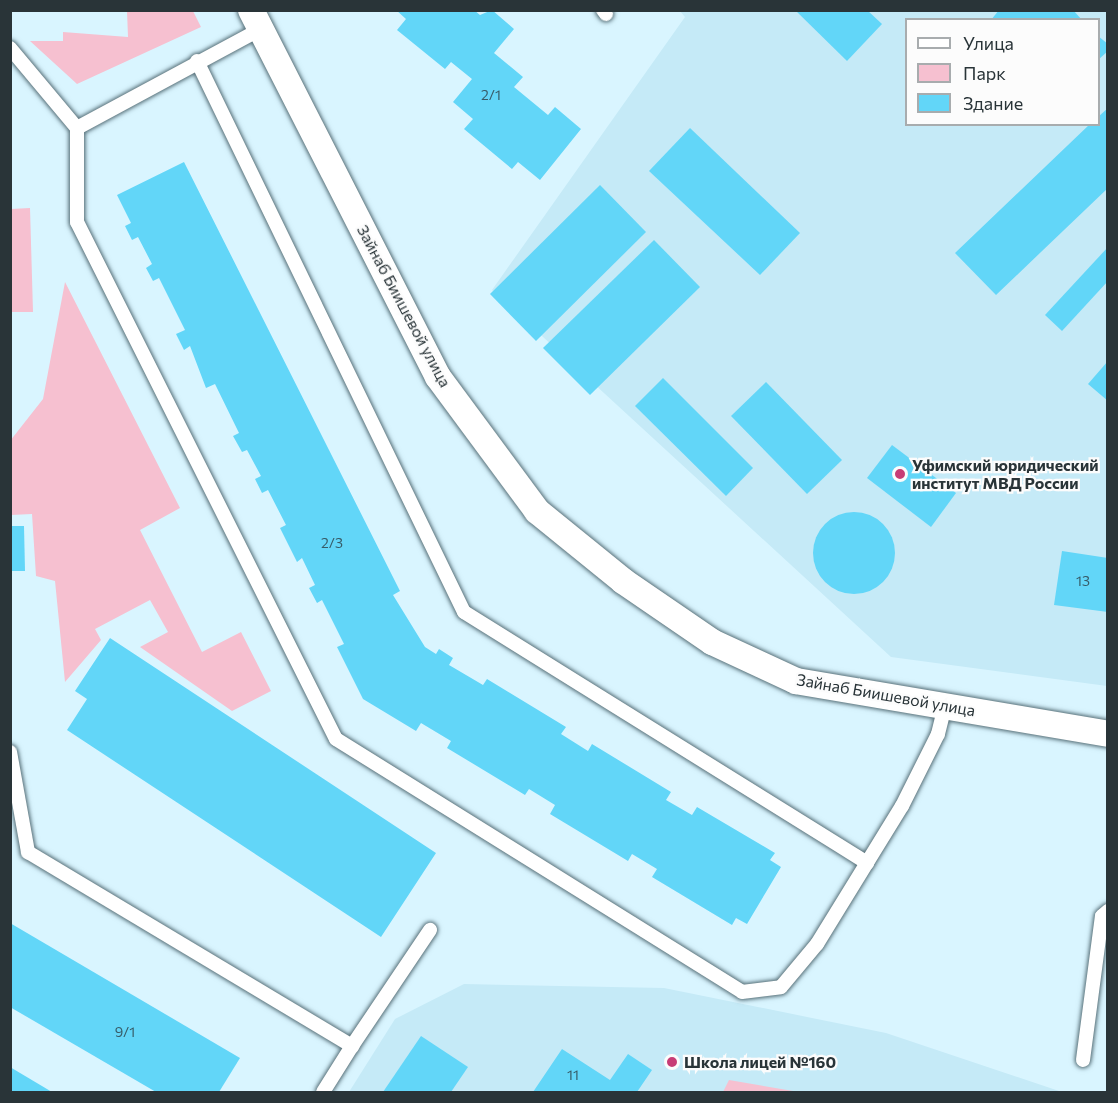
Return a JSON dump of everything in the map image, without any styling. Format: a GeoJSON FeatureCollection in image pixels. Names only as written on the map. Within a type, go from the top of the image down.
{"type":"FeatureCollection","features":[{"type":"Feature","properties":{"kind":"street","name":"Зайнаб Биишевой улица"},"geometry":{"type":"LineString","coordinates":[[256,20],[438,376],[537,511],[623,581],[712,642],[796,681],[1107,734]]}},
{"type":"Feature","properties":{"kind":"lane"},"geometry":{"type":"LineString","coordinates":[[77,128],[197,61],[256,20]]}},
{"type":"Feature","properties":{"kind":"lane"},"geometry":{"type":"LineString","coordinates":[[10,48],[77,128],[77,222],[336,739],[742,992],[781,987],[817,944],[867,863],[938,734],[945,706]]}},
{"type":"Feature","properties":{"kind":"lane"},"geometry":{"type":"LineString","coordinates":[[197,61],[464,612],[867,863]]}},
{"type":"Feature","properties":{"kind":"lane"},"geometry":{"type":"LineString","coordinates":[[10,752],[28,852],[352,1046]]}},
{"type":"Feature","properties":{"kind":"lane"},"geometry":{"type":"LineString","coordinates":[[1083,1060],[1102,916],[1107,910]]}},
{"type":"Feature","properties":{"kind":"lane"},"geometry":{"type":"LineString","coordinates":[[323,1092],[430,930]]}},
{"type":"Feature","properties":{"kind":"shaded area","name":"Уфимский юридический институт МВД России"},"geometry":{"type":"Polygon","coordinates":[[[680,11],[1107,11],[1107,686],[891,657],[492,290],[685,17],[680,11]]]}},
{"type":"Feature","properties":{"kind":"shaded area","name":"Школа лицей №160"},"geometry":{"type":"Polygon","coordinates":[[[464,984],[664,988],[886,1033],[1062,1092],[349,1092],[395,1019],[464,984]]]}},
{"type":"Feature","properties":{"kind":"green space"},"geometry":{"type":"Polygon","coordinates":[[[127,11],[193,11],[201,27],[77,84],[30,41],[63,41],[63,32],[128,37],[127,11]]]}},
{"type":"Feature","properties":{"kind":"green space"},"geometry":{"type":"Polygon","coordinates":[[[30,208],[33,312],[11,312],[11,209],[30,208]]]}},
{"type":"Feature","properties":{"kind":"green space"},"geometry":{"type":"Polygon","coordinates":[[[65,282],[180,508],[140,530],[202,652],[241,632],[271,691],[232,711],[140,647],[168,632],[150,600],[95,629],[101,640],[65,682],[55,581],[36,576],[32,514],[11,515],[10,441],[43,399],[65,282]]]}},
{"type":"Feature","properties":{"kind":"green space"},"geometry":{"type":"Polygon","coordinates":[[[729,1080],[799,1092],[723,1092],[729,1080]]]}},
{"type":"Feature","properties":{"kind":"building"},"geometry":{"type":"Polygon","coordinates":[[[396,10],[474,10],[480,15],[492,10],[514,29],[494,53],[523,77],[514,87],[548,115],[555,107],[581,129],[540,180],[518,162],[512,169],[464,129],[473,119],[453,102],[472,79],[451,62],[445,69],[397,30],[406,19],[396,10]]]}},
{"type":"Feature","properties":{"kind":"building"},"geometry":{"type":"Polygon","coordinates":[[[795,10],[867,10],[882,24],[847,61],[795,10]]]}},
{"type":"Feature","properties":{"kind":"building"},"geometry":{"type":"Polygon","coordinates":[[[999,10],[1073,10],[1080,18],[993,18],[999,10]]]}},
{"type":"Feature","properties":{"kind":"building"},"geometry":{"type":"Polygon","coordinates":[[[1100,38],[1108,44],[1108,51],[1100,58],[1100,38]]]}},
{"type":"Feature","properties":{"kind":"building"},"geometry":{"type":"Polygon","coordinates":[[[1108,108],[1108,188],[996,295],[955,253],[1088,126],[1100,126],[1100,115],[1108,108]]]}},
{"type":"Feature","properties":{"kind":"building"},"geometry":{"type":"Polygon","coordinates":[[[690,128],[800,233],[760,275],[649,171],[690,128]]]}},
{"type":"Feature","properties":{"kind":"building"},"geometry":{"type":"Polygon","coordinates":[[[184,162],[400,591],[393,595],[425,647],[436,654],[439,649],[453,658],[449,665],[483,685],[487,679],[566,727],[561,734],[588,751],[592,744],[671,792],[666,800],[692,815],[697,807],[775,853],[770,860],[781,867],[747,924],[736,918],[732,925],[652,877],[657,869],[632,854],[628,861],[550,814],[555,805],[529,789],[525,795],[447,748],[451,741],[421,723],[416,731],[363,699],[337,647],[344,644],[322,600],[317,603],[309,588],[315,585],[302,558],[297,562],[280,528],[286,525],[268,490],[262,493],[255,479],[261,476],[247,450],[242,452],[233,436],[239,433],[215,384],[206,388],[190,346],[184,350],[176,334],[185,330],[159,278],[153,281],[146,268],[152,264],[138,237],[132,240],[125,226],[131,223],[117,195],[184,162]]]}},
{"type":"Feature","properties":{"kind":"building"},"geometry":{"type":"Polygon","coordinates":[[[600,185],[646,232],[536,341],[490,294],[600,185]]]}},
{"type":"Feature","properties":{"kind":"building"},"geometry":{"type":"Polygon","coordinates":[[[654,240],[700,287],[590,395],[543,348],[654,240]]]}},
{"type":"Feature","properties":{"kind":"building"},"geometry":{"type":"Polygon","coordinates":[[[1108,247],[1108,281],[1062,331],[1045,315],[1108,247]]]}},
{"type":"Feature","properties":{"kind":"building"},"geometry":{"type":"Polygon","coordinates":[[[1108,361],[1108,401],[1088,384],[1108,361]]]}},
{"type":"Feature","properties":{"kind":"building"},"geometry":{"type":"Polygon","coordinates":[[[663,378],[753,468],[726,496],[635,406],[663,378]]]}},
{"type":"Feature","properties":{"kind":"building"},"geometry":{"type":"Polygon","coordinates":[[[766,382],[842,460],[807,494],[731,416],[766,382]]]}},
{"type":"Feature","properties":{"kind":"building"},"geometry":{"type":"Polygon","coordinates":[[[892,445],[956,493],[931,527],[867,478],[892,445]]]}},
{"type":"Feature","properties":{"kind":"building"},"geometry":{"type":"Polygon","coordinates":[[[846,512],[862,512],[877,519],[888,530],[895,545],[892,569],[883,582],[862,594],[846,594],[831,587],[820,576],[813,561],[813,545],[820,530],[831,519],[846,512]]]}},
{"type":"Feature","properties":{"kind":"building"},"geometry":{"type":"Polygon","coordinates":[[[10,526],[24,526],[25,571],[10,571],[10,526]]]}},
{"type":"Feature","properties":{"kind":"building"},"geometry":{"type":"Polygon","coordinates":[[[1062,551],[1108,558],[1108,612],[1054,605],[1062,551]]]}},
{"type":"Feature","properties":{"kind":"building"},"geometry":{"type":"Polygon","coordinates":[[[110,638],[436,853],[381,937],[67,730],[87,699],[75,691],[110,638]]]}},
{"type":"Feature","properties":{"kind":"building"},"geometry":{"type":"Polygon","coordinates":[[[10,923],[240,1058],[219,1092],[156,1092],[10,1007],[10,923]]]}},
{"type":"Feature","properties":{"kind":"building"},"geometry":{"type":"Polygon","coordinates":[[[421,1036],[468,1067],[451,1092],[383,1092],[421,1036]]]}},
{"type":"Feature","properties":{"kind":"building"},"geometry":{"type":"Polygon","coordinates":[[[562,1049],[610,1080],[628,1054],[652,1070],[637,1092],[533,1092],[562,1049]]]}},
{"type":"Feature","properties":{"kind":"building"},"geometry":{"type":"Polygon","coordinates":[[[10,1067],[52,1092],[10,1092],[10,1067]]]}},
{"type":"Feature","properties":{"kind":"place","name":"Уфимский юридический институт МВД России"},"geometry":{"type":"Point","coordinates":[900,474]}},
{"type":"Feature","properties":{"kind":"place","name":"Школа лицей №160"},"geometry":{"type":"Point","coordinates":[672,1062]}}]}
